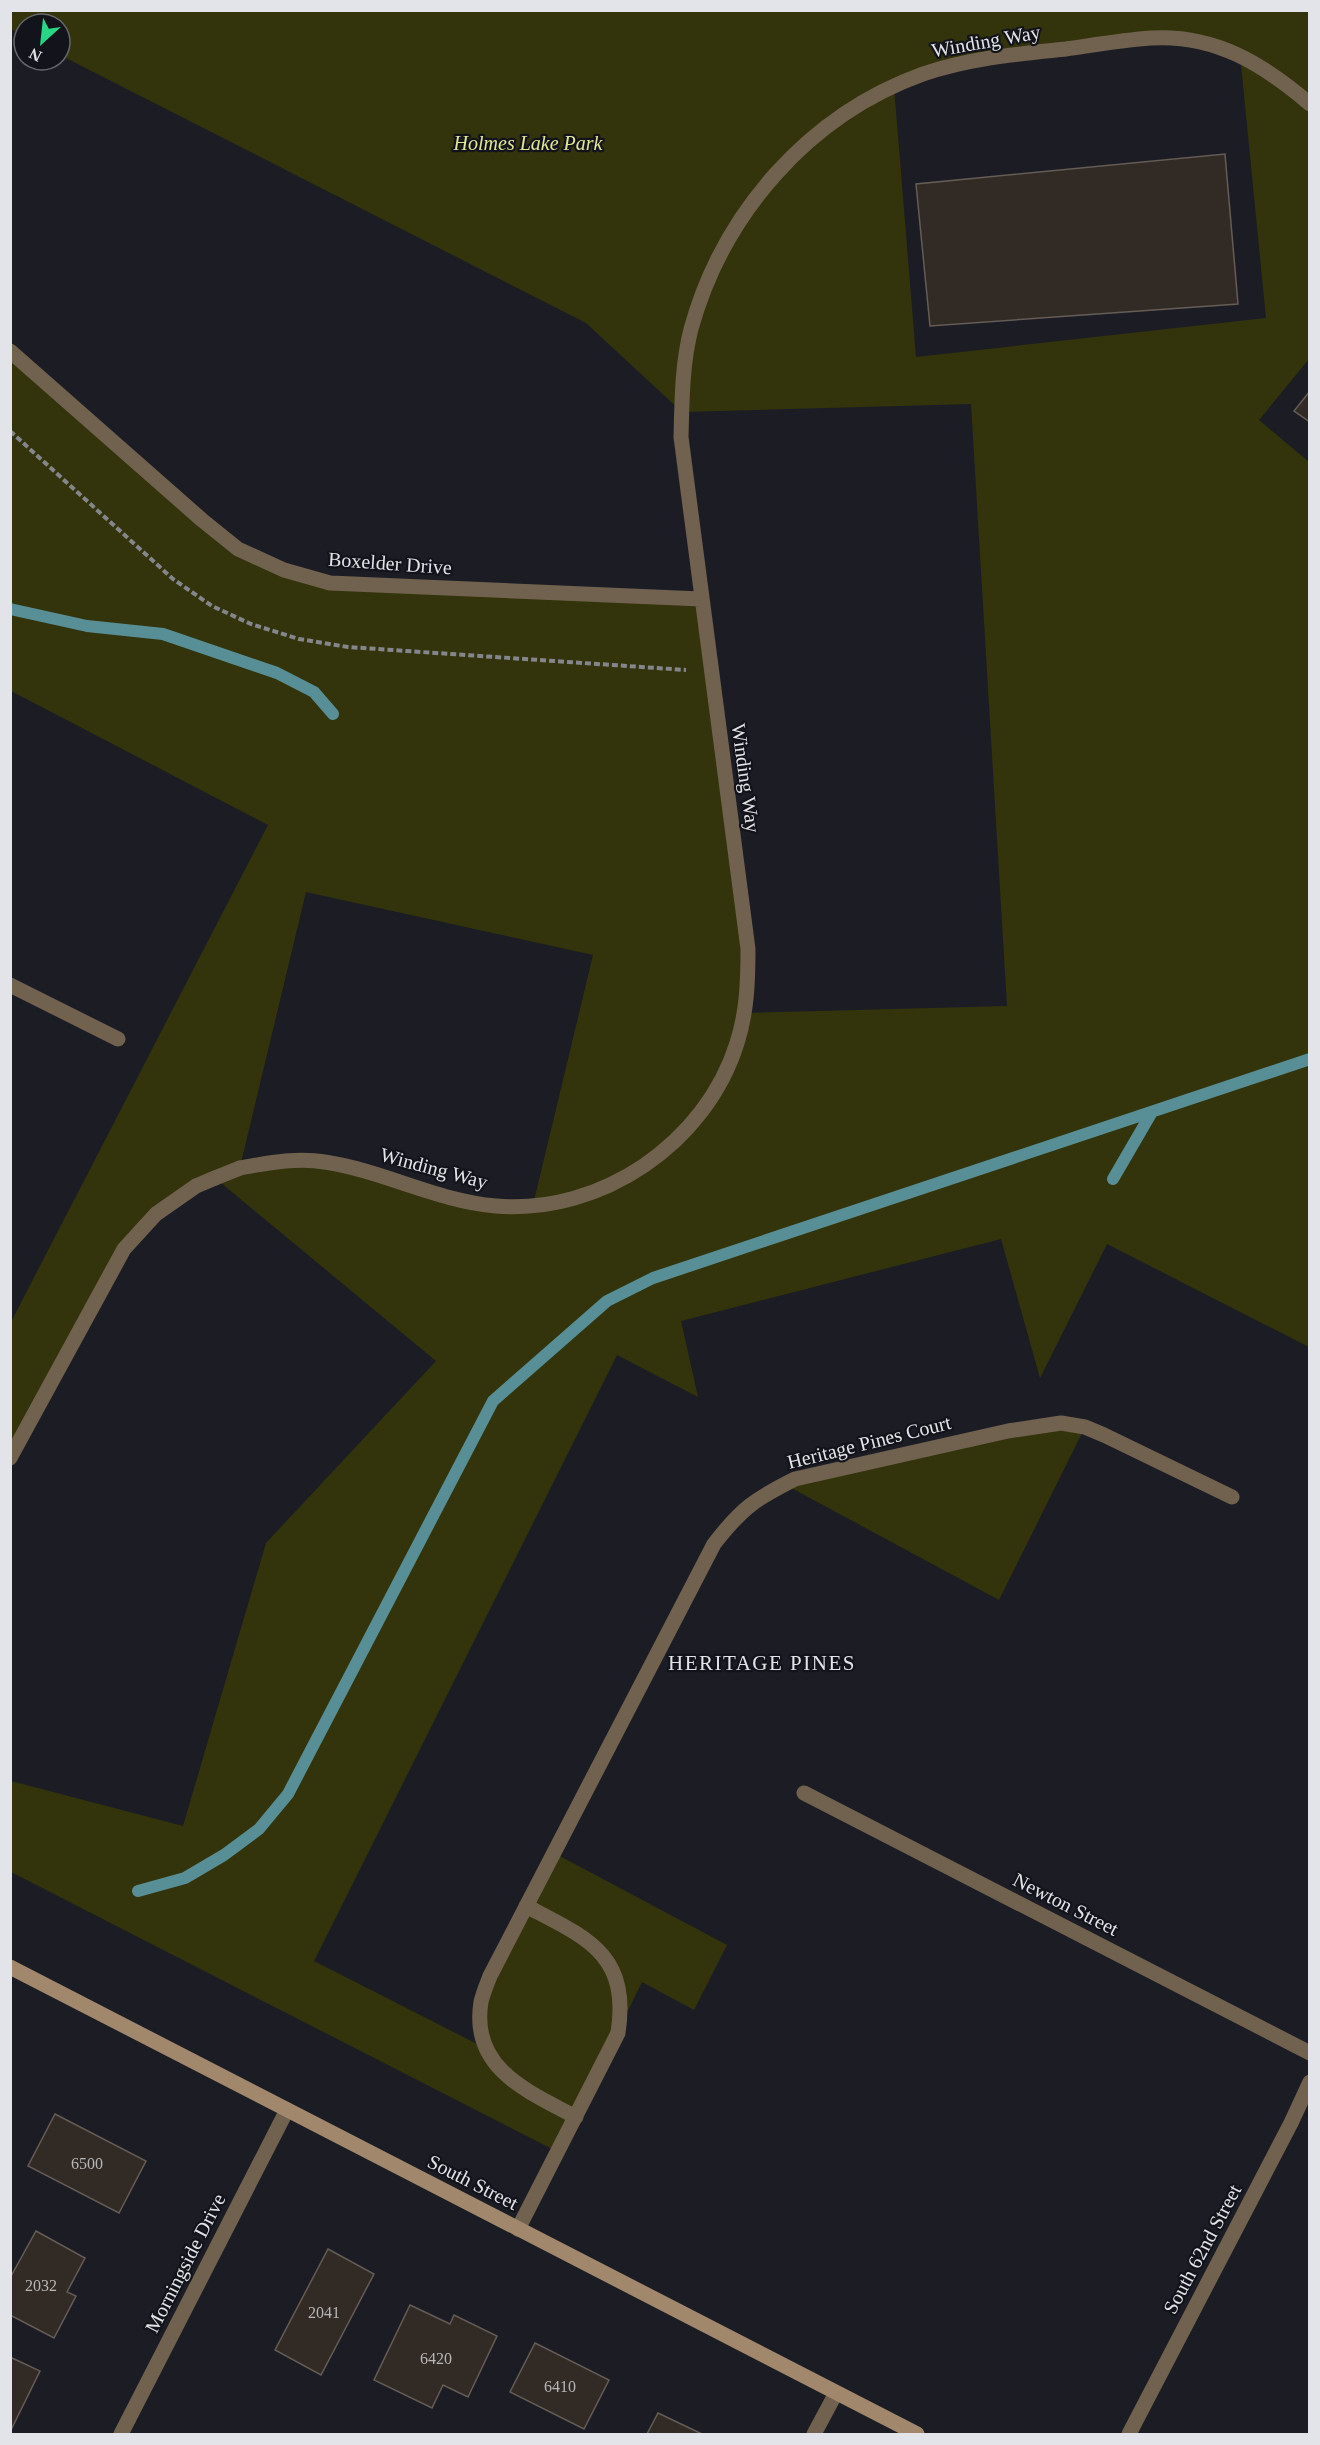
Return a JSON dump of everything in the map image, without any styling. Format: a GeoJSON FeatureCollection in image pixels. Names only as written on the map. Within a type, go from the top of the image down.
{"type":"FeatureCollection","features":[{"type":"Feature","properties":{"kind":"main road","name":"South Street"},"geometry":{"type":"LineString","coordinates":[[10,1967],[917,2434]]}},
{"type":"Feature","properties":{"kind":"street","name":"Winding Way"},"geometry":{"type":"LineString","coordinates":[[10,1458],[124,1249],[156,1214],[196,1186],[240,1168],[287,1160],[324,1162],[359,1169],[462,1201],[498,1206],[533,1206],[580,1196],[625,1178],[664,1151],[697,1117],[718,1087],[737,1043],[747,996],[748,949],[681,437],[682,389],[691,330],[710,274],[738,220],[775,173],[818,132],[868,99],[923,74],[981,59],[1153,38],[1198,41],[1240,54],[1278,77],[1310,104]]}},
{"type":"Feature","properties":{"kind":"street","name":"Boxelder Drive"},"geometry":{"type":"LineString","coordinates":[[10,351],[238,549],[284,570],[330,583],[701,598]]}},
{"type":"Feature","properties":{"kind":"street"},"geometry":{"type":"LineString","coordinates":[[10,985],[118,1039]]}},
{"type":"Feature","properties":{"kind":"street","name":"Heritage Pines Court"},"geometry":{"type":"LineString","coordinates":[[576,2117],[517,2085],[500,2070],[488,2049],[481,2026],[481,2002],[490,1976],[714,1544],[735,1516],[764,1494],[795,1479],[1008,1431],[1061,1423],[1085,1427],[1104,1435],[1232,1497]]}},
{"type":"Feature","properties":{"kind":"street","name":"Newton Street"},"geometry":{"type":"LineString","coordinates":[[804,1793],[1310,2053]]}},
{"type":"Feature","properties":{"kind":"street"},"geometry":{"type":"LineString","coordinates":[[518,2229],[618,2033],[622,2010],[619,1986],[609,1964],[595,1946],[575,1932],[526,1906]]}},
{"type":"Feature","properties":{"kind":"street","name":"South 62nd Street"},"geometry":{"type":"LineString","coordinates":[[1129,2434],[1291,2123],[1310,2082]]}},
{"type":"Feature","properties":{"kind":"street","name":"Morningside Drive"},"geometry":{"type":"LineString","coordinates":[[121,2434],[287,2110]]}},
{"type":"Feature","properties":{"kind":"street"},"geometry":{"type":"LineString","coordinates":[[814,2434],[836,2393]]}},
{"type":"Feature","properties":{"kind":"green space","name":"Holmes Lake Park"},"geometry":{"type":"Polygon","coordinates":[[[11,11],[1309,11],[1309,359],[1259,420],[1309,462],[1309,1347],[1107,1244],[1040,1378],[1001,1239],[681,1321],[698,1397],[617,1355],[314,1961],[487,2049],[481,2002],[554,1853],[727,1945],[694,2010],[642,1982],[558,2152],[11,1872],[11,1781],[183,1826],[266,1543],[436,1361],[215,1178],[196,1186],[124,1249],[11,1458],[11,1322],[268,825],[11,691],[11,351],[238,549],[330,583],[701,599],[748,949],[744,1013],[1007,1006],[971,404],[682,412],[586,323],[72,61],[72,12],[12,12],[12,30],[11,11]],[[1198,41],[981,59],[894,87],[916,357],[1266,318],[1240,54],[1198,41]],[[306,892],[240,1167],[324,1162],[462,1201],[533,1205],[593,955],[306,892]]]}},
{"type":"Feature","properties":{"kind":"green space"},"geometry":{"type":"Polygon","coordinates":[[[1085,1427],[999,1600],[784,1484],[1008,1431],[1085,1427]]]}},
{"type":"Feature","properties":{"kind":"building"},"geometry":{"type":"Polygon","coordinates":[[[1225,154],[1238,304],[930,326],[916,184],[1225,154]]]}},
{"type":"Feature","properties":{"kind":"building"},"geometry":{"type":"Polygon","coordinates":[[[1310,391],[1310,422],[1294,411],[1310,391]]]}},
{"type":"Feature","properties":{"kind":"building"},"geometry":{"type":"Polygon","coordinates":[[[55,2114],[146,2161],[119,2213],[28,2166],[55,2114]]]}},
{"type":"Feature","properties":{"kind":"building"},"geometry":{"type":"Polygon","coordinates":[[[36,2231],[85,2258],[67,2292],[76,2296],[54,2338],[10,2315],[10,2278],[36,2231]]]}},
{"type":"Feature","properties":{"kind":"building"},"geometry":{"type":"Polygon","coordinates":[[[328,2249],[374,2274],[321,2375],[275,2350],[328,2249]]]}},
{"type":"Feature","properties":{"kind":"building"},"geometry":{"type":"Polygon","coordinates":[[[410,2305],[450,2324],[454,2315],[497,2336],[468,2397],[443,2385],[432,2408],[374,2380],[410,2305]]]}},
{"type":"Feature","properties":{"kind":"building"},"geometry":{"type":"Polygon","coordinates":[[[535,2343],[609,2380],[584,2429],[510,2392],[535,2343]]]}},
{"type":"Feature","properties":{"kind":"building"},"geometry":{"type":"Polygon","coordinates":[[[10,2357],[40,2371],[10,2432],[10,2357]]]}},
{"type":"Feature","properties":{"kind":"building"},"geometry":{"type":"Polygon","coordinates":[[[658,2413],[702,2434],[647,2434],[658,2413]]]}},
{"type":"Feature","properties":{"kind":"waterway"},"geometry":{"type":"LineString","coordinates":[[10,609],[87,626],[163,634],[277,673],[314,692],[333,714]]}},
{"type":"Feature","properties":{"kind":"waterway"},"geometry":{"type":"LineString","coordinates":[[138,1891],[185,1878],[224,1855],[259,1829],[288,1794],[493,1401],[607,1301],[653,1278],[1310,1059]]}},
{"type":"Feature","properties":{"kind":"waterway"},"geometry":{"type":"LineString","coordinates":[[1113,1179],[1152,1112]]}},
{"type":"Feature","properties":{"kind":"district","name":"HERITAGE PINES"},"geometry":{"type":"Point","coordinates":[762,1663]}}]}
